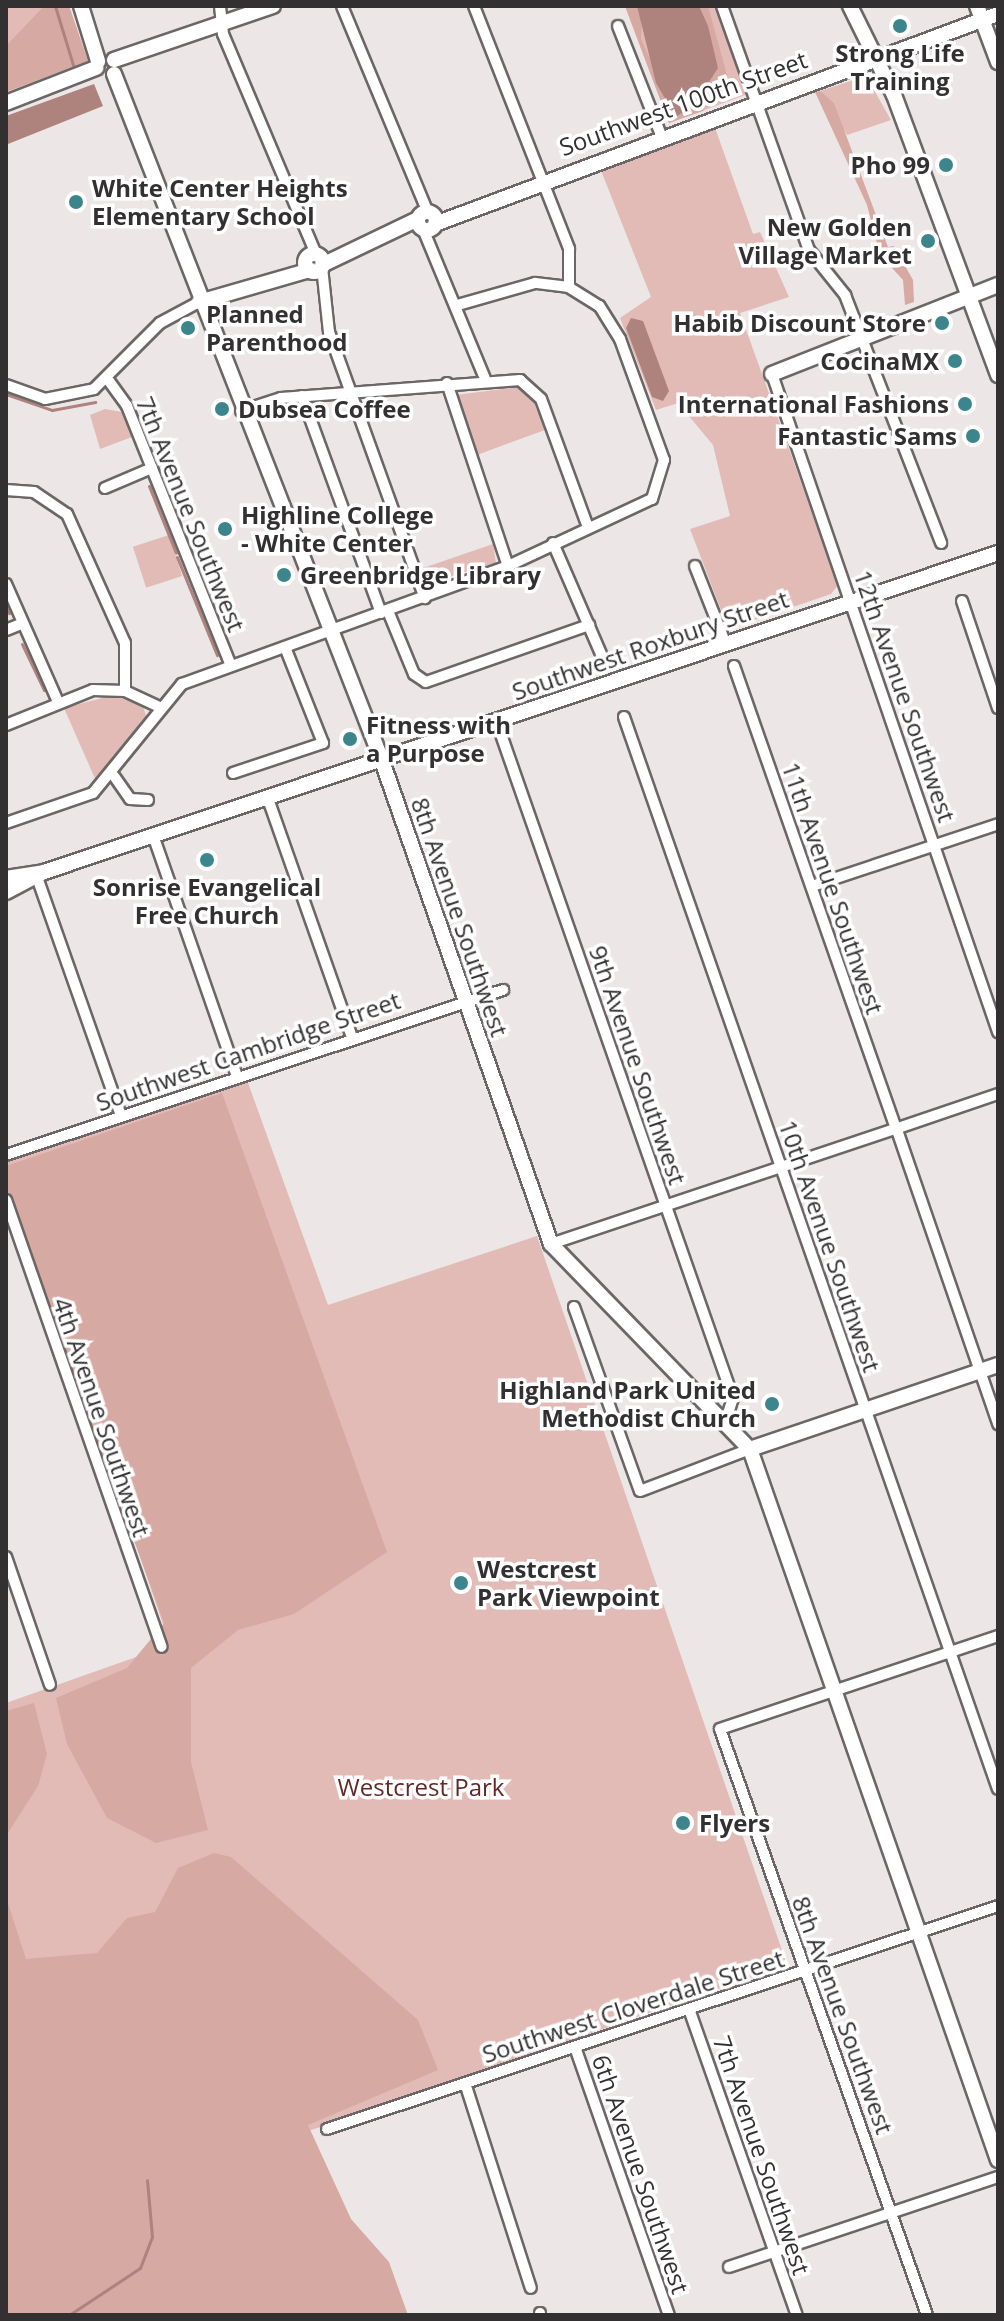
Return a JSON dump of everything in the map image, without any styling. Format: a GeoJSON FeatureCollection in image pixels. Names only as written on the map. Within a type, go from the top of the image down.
{"type":"FeatureCollection","features":[{"type":"Feature","properties":{"kind":"street"},"geometry":{"type":"LineString","coordinates":[[220,6],[223,24],[314,262],[329,332],[425,598]]}},
{"type":"Feature","properties":{"kind":"street"},"geometry":{"type":"LineString","coordinates":[[6,103],[273,6]]}},
{"type":"Feature","properties":{"kind":"street"},"geometry":{"type":"LineString","coordinates":[[342,6],[485,379]]}},
{"type":"Feature","properties":{"kind":"street"},"geometry":{"type":"LineString","coordinates":[[474,6],[544,178],[569,249],[569,287]]}},
{"type":"Feature","properties":{"kind":"street"},"geometry":{"type":"LineString","coordinates":[[722,6],[809,250],[842,289],[941,543]]}},
{"type":"Feature","properties":{"kind":"street"},"geometry":{"type":"LineString","coordinates":[[850,6],[998,375]]}},
{"type":"Feature","properties":{"kind":"street","name":"8th Avenue Southwest"},"geometry":{"type":"LineString","coordinates":[[83,11],[381,758],[551,1244]]}},
{"type":"Feature","properties":{"kind":"street"},"geometry":{"type":"LineString","coordinates":[[979,13],[998,62]]}},
{"type":"Feature","properties":{"kind":"street","name":"Southwest 100th Street"},"geometry":{"type":"LineString","coordinates":[[6,385],[58,399],[109,381],[160,323],[199,302],[873,57],[979,13],[998,14]]}},
{"type":"Feature","properties":{"kind":"street"},"geometry":{"type":"LineString","coordinates":[[618,26],[661,135]]}},
{"type":"Feature","properties":{"kind":"street"},"geometry":{"type":"LineString","coordinates":[[772,374],[860,335],[998,285]]}},
{"type":"Feature","properties":{"kind":"street"},"geometry":{"type":"LineString","coordinates":[[6,823],[84,797],[114,776],[159,707],[182,684],[508,566],[587,525],[645,504],[660,487],[664,460],[614,324],[569,287],[518,286],[458,305]]}},
{"type":"Feature","properties":{"kind":"street","name":"12th Avenue Southwest"},"geometry":{"type":"LineString","coordinates":[[772,374],[853,599],[998,1032]]}},
{"type":"Feature","properties":{"kind":"street"},"geometry":{"type":"LineString","coordinates":[[241,411],[302,396],[485,379],[520,380],[536,390],[587,525]]}},
{"type":"Feature","properties":{"kind":"street","name":"7th Avenue Southwest"},"geometry":{"type":"LineString","coordinates":[[109,381],[152,468],[231,666]]}},
{"type":"Feature","properties":{"kind":"street"},"geometry":{"type":"LineString","coordinates":[[447,383],[508,566]]}},
{"type":"Feature","properties":{"kind":"street"},"geometry":{"type":"LineString","coordinates":[[302,396],[385,612],[419,680],[435,681],[589,625]]}},
{"type":"Feature","properties":{"kind":"street"},"geometry":{"type":"LineString","coordinates":[[105,488],[152,468]]}},
{"type":"Feature","properties":{"kind":"street"},"geometry":{"type":"LineString","coordinates":[[6,490],[34,492],[67,514],[125,643],[125,691]]}},
{"type":"Feature","properties":{"kind":"street"},"geometry":{"type":"LineString","coordinates":[[553,543],[601,654]]}},
{"type":"Feature","properties":{"kind":"street","name":"Southwest Roxbury Street"},"geometry":{"type":"LineString","coordinates":[[6,892],[41,876],[267,796],[998,553]]}},
{"type":"Feature","properties":{"kind":"street"},"geometry":{"type":"LineString","coordinates":[[695,566],[725,642]]}},
{"type":"Feature","properties":{"kind":"street"},"geometry":{"type":"LineString","coordinates":[[6,584],[58,702]]}},
{"type":"Feature","properties":{"kind":"street"},"geometry":{"type":"LineString","coordinates":[[962,601],[998,708]]}},
{"type":"Feature","properties":{"kind":"street"},"geometry":{"type":"LineString","coordinates":[[6,630],[23,623]]}},
{"type":"Feature","properties":{"kind":"street"},"geometry":{"type":"LineString","coordinates":[[233,773],[323,743],[285,647]]}},
{"type":"Feature","properties":{"kind":"street","name":"11th Avenue Southwest"},"geometry":{"type":"LineString","coordinates":[[734,666],[998,1424]]}},
{"type":"Feature","properties":{"kind":"street"},"geometry":{"type":"LineString","coordinates":[[6,725],[93,690],[125,691],[159,707]]}},
{"type":"Feature","properties":{"kind":"street","name":"10th Avenue Southwest"},"geometry":{"type":"LineString","coordinates":[[624,717],[998,1789]]}},
{"type":"Feature","properties":{"kind":"street","name":"9th Avenue Southwest"},"geometry":{"type":"LineString","coordinates":[[496,720],[733,1398],[725,1423]]}},
{"type":"Feature","properties":{"kind":"street"},"geometry":{"type":"LineString","coordinates":[[114,776],[134,802],[148,800]]}},
{"type":"Feature","properties":{"kind":"street"},"geometry":{"type":"LineString","coordinates":[[267,796],[352,1038]]}},
{"type":"Feature","properties":{"kind":"street"},"geometry":{"type":"LineString","coordinates":[[812,886],[998,824]]}},
{"type":"Feature","properties":{"kind":"street"},"geometry":{"type":"LineString","coordinates":[[153,835],[237,1076]]}},
{"type":"Feature","properties":{"kind":"street"},"geometry":{"type":"LineString","coordinates":[[41,876],[121,1116]]}},
{"type":"Feature","properties":{"kind":"street","name":"Southwest Roxbury Street"},"geometry":{"type":"LineString","coordinates":[[6,878],[41,876]]}},
{"type":"Feature","properties":{"kind":"street","name":"Southwest Cambridge Street"},"geometry":{"type":"LineString","coordinates":[[6,1155],[503,990]]}},
{"type":"Feature","properties":{"kind":"street"},"geometry":{"type":"LineString","coordinates":[[998,1094],[551,1244],[750,1449],[998,2160]]}},
{"type":"Feature","properties":{"kind":"street","name":"4th Avenue Southwest"},"geometry":{"type":"LineString","coordinates":[[6,1200],[162,1647]]}},
{"type":"Feature","properties":{"kind":"street"},"geometry":{"type":"LineString","coordinates":[[574,1307],[640,1491],[750,1449],[998,1365]]}},
{"type":"Feature","properties":{"kind":"street"},"geometry":{"type":"LineString","coordinates":[[6,1557],[50,1685]]}},
{"type":"Feature","properties":{"kind":"street"},"geometry":{"type":"LineString","coordinates":[[834,1690],[998,1636]]}},
{"type":"Feature","properties":{"kind":"street","name":"8th Avenue Southwest"},"geometry":{"type":"LineString","coordinates":[[834,1690],[720,1729],[927,2315]]}},
{"type":"Feature","properties":{"kind":"street","name":"Southwest Cloverdale Street"},"geometry":{"type":"LineString","coordinates":[[327,2129],[998,1906]]}},
{"type":"Feature","properties":{"kind":"street","name":"7th Avenue Southwest"},"geometry":{"type":"LineString","coordinates":[[689,2009],[797,2315]]}},
{"type":"Feature","properties":{"kind":"street","name":"6th Avenue Southwest"},"geometry":{"type":"LineString","coordinates":[[575,2047],[669,2315]]}},
{"type":"Feature","properties":{"kind":"street"},"geometry":{"type":"LineString","coordinates":[[465,2083],[531,2288]]}},
{"type":"Feature","properties":{"kind":"street"},"geometry":{"type":"LineString","coordinates":[[729,2267],[998,2177]]}},
{"type":"Feature","properties":{"kind":"green space"},"geometry":{"type":"Polygon","coordinates":[[[6,6],[69,6],[88,61],[6,92],[6,6]]]}},
{"type":"Feature","properties":{"kind":"green space"},"geometry":{"type":"Polygon","coordinates":[[[625,6],[717,6],[748,94],[669,123],[625,6]]]}},
{"type":"Feature","properties":{"kind":"green space"},"geometry":{"type":"Polygon","coordinates":[[[866,76],[891,120],[847,135],[820,91],[866,76]]]}},
{"type":"Feature","properties":{"kind":"green space"},"geometry":{"type":"Polygon","coordinates":[[[714,125],[753,234],[760,232],[789,297],[740,313],[838,585],[831,594],[737,626],[726,623],[690,529],[730,516],[713,445],[678,403],[656,410],[620,318],[651,297],[600,168],[714,125]]]}},
{"type":"Feature","properties":{"kind":"green space"},"geometry":{"type":"Polygon","coordinates":[[[518,387],[531,395],[545,430],[477,455],[456,395],[518,387]]]}},
{"type":"Feature","properties":{"kind":"green space"},"geometry":{"type":"Polygon","coordinates":[[[105,409],[122,412],[132,437],[100,449],[90,415],[105,409]]]}},
{"type":"Feature","properties":{"kind":"green space"},"geometry":{"type":"Polygon","coordinates":[[[169,535],[182,576],[146,588],[133,547],[169,535]]]}},
{"type":"Feature","properties":{"kind":"green space"},"geometry":{"type":"Polygon","coordinates":[[[493,544],[496,563],[428,583],[423,568],[493,544]]]}},
{"type":"Feature","properties":{"kind":"green space"},"geometry":{"type":"Polygon","coordinates":[[[114,695],[143,706],[146,716],[122,756],[96,781],[64,708],[114,695]]]}},
{"type":"Feature","properties":{"kind":"green space","name":"Westcrest Park"},"geometry":{"type":"Polygon","coordinates":[[[247,1080],[328,1305],[537,1236],[787,1965],[6,2236],[6,1703],[170,1645],[6,1160],[247,1080]]]}},
{"type":"Feature","properties":{"kind":"shaded area"},"geometry":{"type":"Polygon","coordinates":[[[44,6],[69,6],[88,61],[6,92],[6,46],[44,6]]]}},
{"type":"Feature","properties":{"kind":"shaded area"},"geometry":{"type":"Polygon","coordinates":[[[625,6],[637,6],[642,17],[641,39],[676,117],[695,104],[718,68],[699,6],[708,6],[727,75],[703,111],[669,123],[625,6]]]}},
{"type":"Feature","properties":{"kind":"shaded area"},"geometry":{"type":"Polygon","coordinates":[[[637,6],[699,6],[708,26],[718,68],[695,104],[676,117],[656,83],[637,6]]]}},
{"type":"Feature","properties":{"kind":"shaded area"},"geometry":{"type":"Polygon","coordinates":[[[94,84],[103,106],[8,144],[6,116],[94,84]]]}},
{"type":"Feature","properties":{"kind":"shaded area"},"geometry":{"type":"Polygon","coordinates":[[[820,91],[834,103],[888,247],[894,246],[913,280],[914,302],[905,305],[903,280],[880,255],[867,205],[815,92],[820,91]]]}},
{"type":"Feature","properties":{"kind":"shaded area"},"geometry":{"type":"Polygon","coordinates":[[[631,318],[643,321],[669,391],[663,401],[652,397],[626,328],[631,318]]]}},
{"type":"Feature","properties":{"kind":"shaded area"},"geometry":{"type":"Polygon","coordinates":[[[222,1093],[387,1552],[294,1614],[238,1630],[191,1668],[191,1762],[208,1830],[156,1843],[107,1818],[67,1744],[56,1698],[127,1668],[164,1623],[6,1188],[6,1166],[222,1093]]]}},
{"type":"Feature","properties":{"kind":"shaded area"},"geometry":{"type":"Polygon","coordinates":[[[34,1703],[47,1754],[38,1786],[6,1836],[6,1711],[34,1703]]]}},
{"type":"Feature","properties":{"kind":"shaded area"},"geometry":{"type":"Polygon","coordinates":[[[214,1853],[231,1857],[418,2020],[438,2070],[308,2125],[351,2219],[389,2262],[408,2315],[6,2315],[6,1897],[26,1959],[97,1953],[127,1918],[155,1912],[178,1868],[214,1853]]]}},
{"type":"Feature","properties":{"kind":"waterway"},"geometry":{"type":"LineString","coordinates":[[55,6],[74,68]]}},
{"type":"Feature","properties":{"kind":"waterway"},"geometry":{"type":"LineString","coordinates":[[6,394],[52,410],[95,402]]}},
{"type":"Feature","properties":{"kind":"waterway"},"geometry":{"type":"LineString","coordinates":[[149,486],[176,553]]}},
{"type":"Feature","properties":{"kind":"waterway"},"geometry":{"type":"LineString","coordinates":[[177,557],[217,655]]}},
{"type":"Feature","properties":{"kind":"waterway"},"geometry":{"type":"LineString","coordinates":[[6,607],[9,613]]}},
{"type":"Feature","properties":{"kind":"waterway"},"geometry":{"type":"LineString","coordinates":[[22,644],[44,690]]}},
{"type":"Feature","properties":{"kind":"waterway"},"geometry":{"type":"LineString","coordinates":[[69,2315],[140,2268],[152,2237],[147,2180]]}},
{"type":"Feature","properties":{"kind":"place","name":"Strong Life Training"},"geometry":{"type":"Point","coordinates":[900,26]}},
{"type":"Feature","properties":{"kind":"place","name":"Pho 99"},"geometry":{"type":"Point","coordinates":[946,165]}},
{"type":"Feature","properties":{"kind":"place","name":"White Center Heights Elementary School"},"geometry":{"type":"Point","coordinates":[76,202]}},
{"type":"Feature","properties":{"kind":"place","name":"New Golden Village Market"},"geometry":{"type":"Point","coordinates":[928,241]}},
{"type":"Feature","properties":{"kind":"place","name":"Habib Discount Store"},"geometry":{"type":"Point","coordinates":[942,323]}},
{"type":"Feature","properties":{"kind":"place","name":"Planned Parenthood"},"geometry":{"type":"Point","coordinates":[188,328]}},
{"type":"Feature","properties":{"kind":"place","name":"CocinaMX"},"geometry":{"type":"Point","coordinates":[955,361]}},
{"type":"Feature","properties":{"kind":"place","name":"International Fashions"},"geometry":{"type":"Point","coordinates":[965,404]}},
{"type":"Feature","properties":{"kind":"place","name":"Dubsea Coffee"},"geometry":{"type":"Point","coordinates":[222,409]}},
{"type":"Feature","properties":{"kind":"place","name":"Fantastic Sams"},"geometry":{"type":"Point","coordinates":[973,436]}},
{"type":"Feature","properties":{"kind":"place","name":"Highline College - White Center"},"geometry":{"type":"Point","coordinates":[225,529]}},
{"type":"Feature","properties":{"kind":"place","name":"Greenbridge Library"},"geometry":{"type":"Point","coordinates":[284,575]}},
{"type":"Feature","properties":{"kind":"place","name":"Fitness with a Purpose"},"geometry":{"type":"Point","coordinates":[350,739]}},
{"type":"Feature","properties":{"kind":"place","name":"Sonrise Evangelical Free Church"},"geometry":{"type":"Point","coordinates":[207,860]}},
{"type":"Feature","properties":{"kind":"place","name":"Highland Park United Methodist Church"},"geometry":{"type":"Point","coordinates":[772,1404]}},
{"type":"Feature","properties":{"kind":"place","name":"Westcrest Park Viewpoint"},"geometry":{"type":"Point","coordinates":[461,1583]}},
{"type":"Feature","properties":{"kind":"place","name":"Flyers"},"geometry":{"type":"Point","coordinates":[683,1823]}}]}
